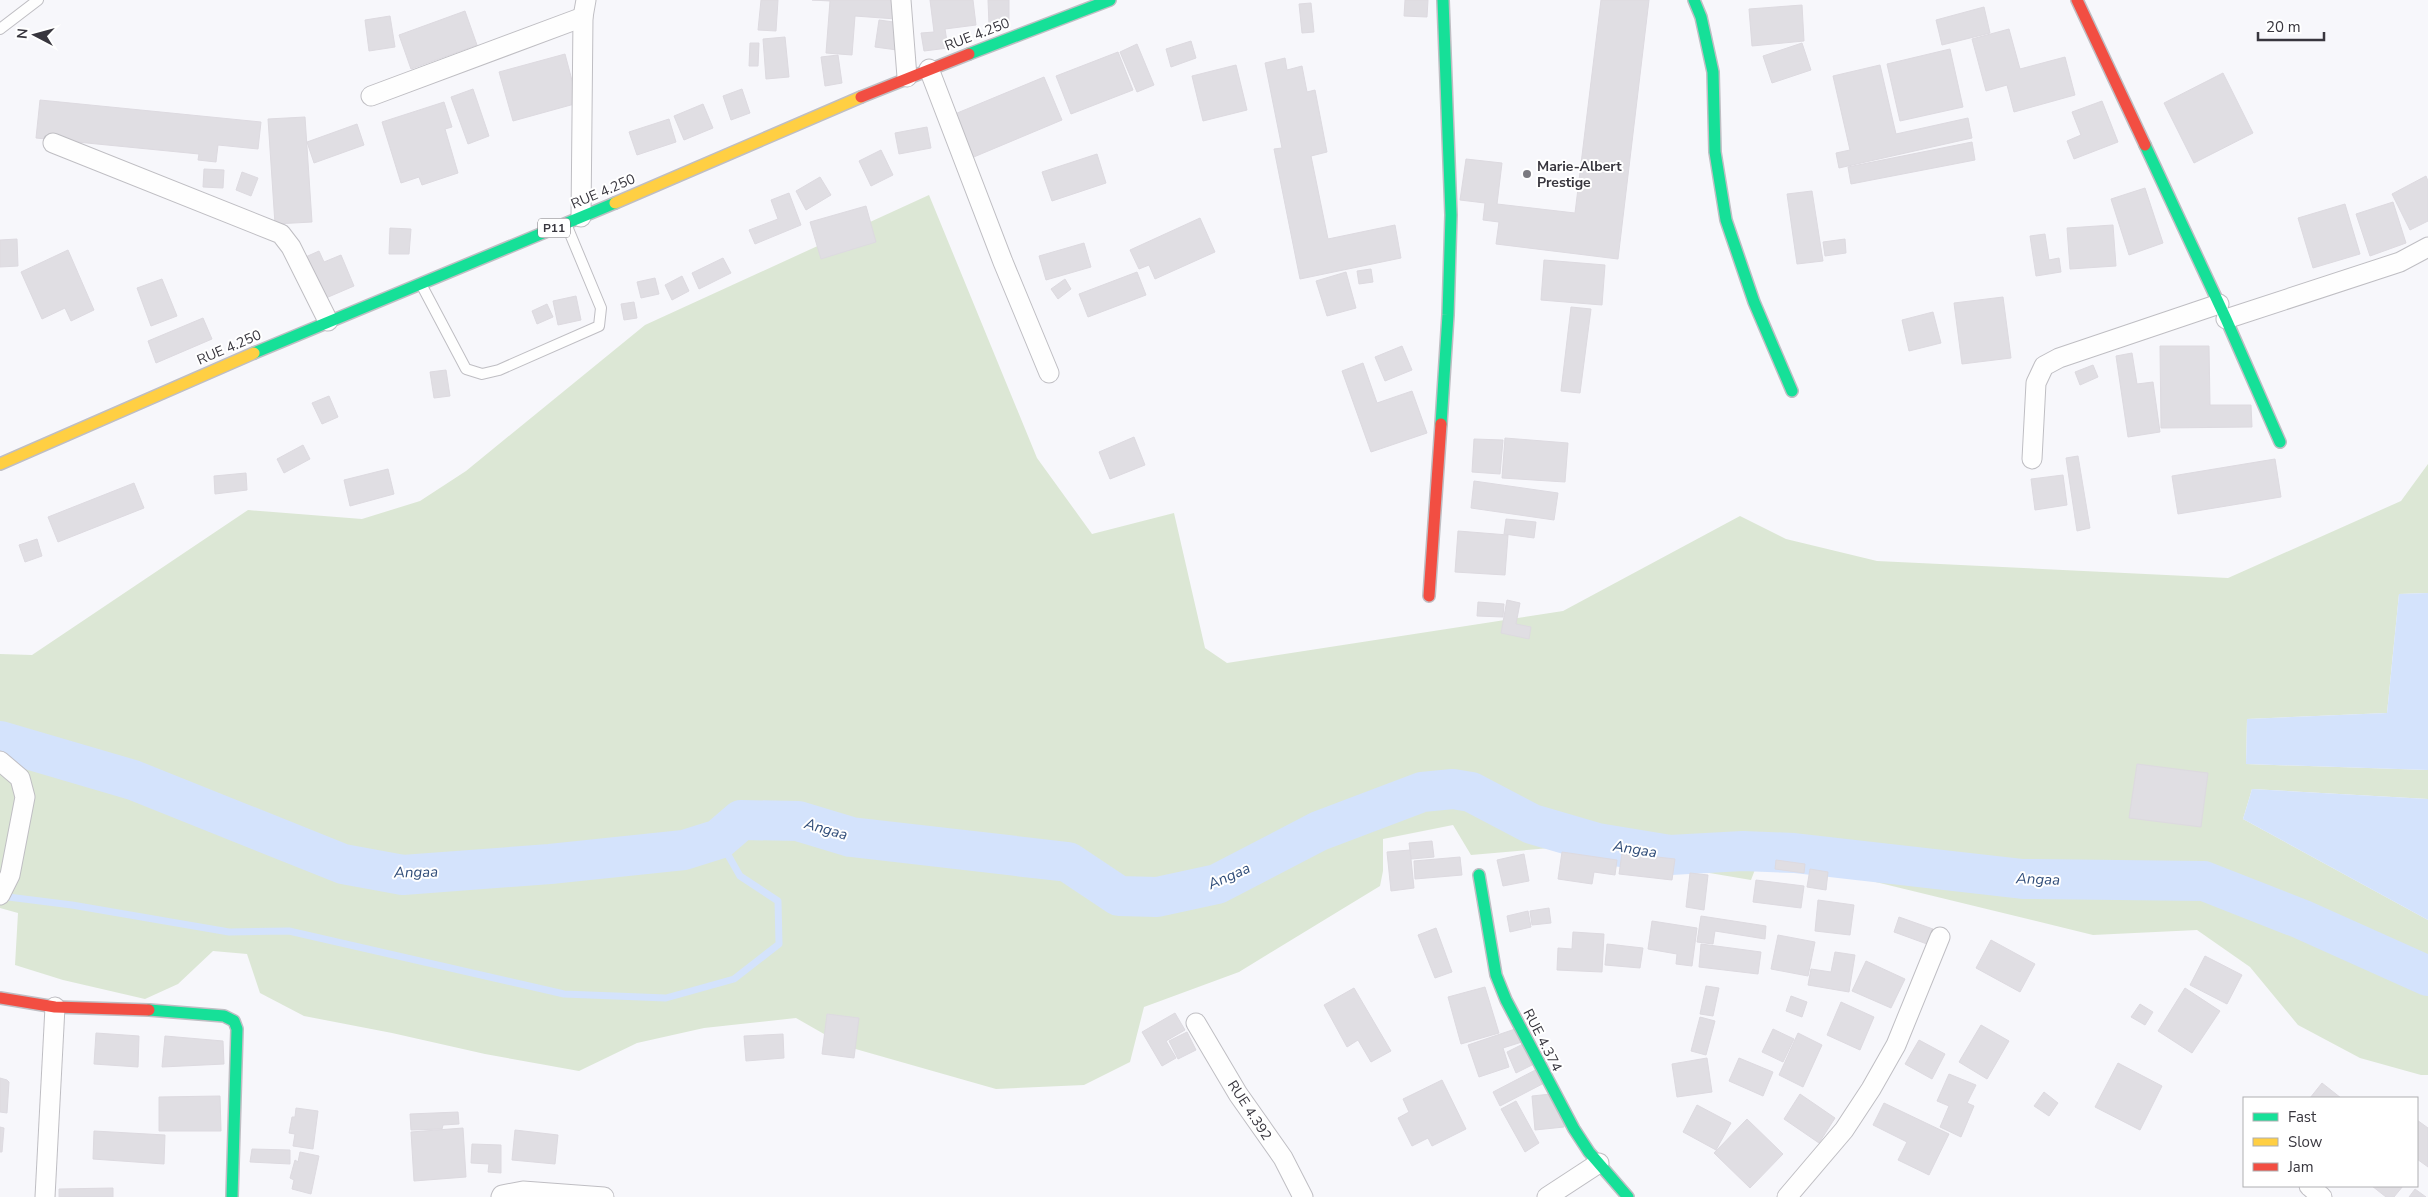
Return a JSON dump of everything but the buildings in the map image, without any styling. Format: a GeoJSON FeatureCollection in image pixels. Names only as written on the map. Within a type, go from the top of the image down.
{"type":"FeatureCollection","features":[{"type":"Feature","properties":{"kind":"street"},"geometry":{"type":"LineString","coordinates":[[901,0],[907,77]]}},
{"type":"Feature","properties":{"kind":"street","name":"RUE 4.250"},"geometry":{"type":"LineString","coordinates":[[0,464],[328,321],[574,220],[907,77],[1110,0]]}},
{"type":"Feature","properties":{"kind":"street"},"geometry":{"type":"LineString","coordinates":[[1429,596],[1448,315],[1451,215],[1443,0]]}},
{"type":"Feature","properties":{"kind":"street"},"geometry":{"type":"LineString","coordinates":[[1694,0],[1701,17],[1713,72],[1715,152],[1726,220],[1754,302],[1792,391]]}},
{"type":"Feature","properties":{"kind":"street"},"geometry":{"type":"LineString","coordinates":[[2077,0],[2223,311],[2280,442]]}},
{"type":"Feature","properties":{"kind":"street"},"geometry":{"type":"LineString","coordinates":[[371,96],[584,9],[574,220]]}},
{"type":"Feature","properties":{"kind":"street"},"geometry":{"type":"LineString","coordinates":[[929,69],[1003,262],[1049,373]]}},
{"type":"Feature","properties":{"kind":"street"},"geometry":{"type":"LineString","coordinates":[[52,143],[281,234],[291,247],[328,321]]}},
{"type":"Feature","properties":{"kind":"street"},"geometry":{"type":"LineString","coordinates":[[2032,459],[2036,383],[2044,366],[2059,358],[2400,262],[2428,247]]}},
{"type":"Feature","properties":{"kind":"street"},"geometry":{"type":"LineString","coordinates":[[0,760],[20,778],[25,797],[10,875],[0,895]]}},
{"type":"Feature","properties":{"kind":"street","name":"RUE 4.374"},"geometry":{"type":"LineString","coordinates":[[1480,876],[1492,956],[1506,1000],[1558,1102],[1589,1152],[1628,1197]]}},
{"type":"Feature","properties":{"kind":"street"},"geometry":{"type":"LineString","coordinates":[[1787,1197],[1844,1130],[1871,1089],[1896,1045],[1940,937]]}},
{"type":"Feature","properties":{"kind":"street"},"geometry":{"type":"LineString","coordinates":[[0,998],[55,1007],[191,1012],[224,1016],[234,1021],[237,1030],[232,1197]]}},
{"type":"Feature","properties":{"kind":"street"},"geometry":{"type":"LineString","coordinates":[[45,1197],[55,1007]]}},
{"type":"Feature","properties":{"kind":"street","name":"RUE 4.392"},"geometry":{"type":"LineString","coordinates":[[1196,1023],[1238,1094],[1283,1158],[1303,1197]]}},
{"type":"Feature","properties":{"kind":"street"},"geometry":{"type":"LineString","coordinates":[[1547,1197],[1599,1163]]}},
{"type":"Feature","properties":{"kind":"street"},"geometry":{"type":"LineString","coordinates":[[2310,1187],[2322,1197]]}},
{"type":"Feature","properties":{"kind":"street"},"geometry":{"type":"LineString","coordinates":[[501,1197],[502,1195],[523,1191],[604,1197]]}},
{"type":"Feature","properties":{"kind":"lane"},"geometry":{"type":"LineString","coordinates":[[0,29],[38,0]]}},
{"type":"Feature","properties":{"kind":"lane"},"geometry":{"type":"LineString","coordinates":[[421,283],[466,369],[482,374],[499,370],[599,326],[601,308],[574,220]]}},
{"type":"Feature","properties":{"kind":"green space"},"geometry":{"type":"Polygon","coordinates":[[[929,195],[1037,458],[1092,534],[1174,513],[1205,648],[1227,663],[1563,611],[1740,516],[1786,539],[1877,561],[2228,578],[2401,501],[2428,464],[2428,593],[2399,594],[2387,713],[2247,719],[2246,764],[2428,770],[2428,799],[2252,789],[2243,819],[2428,920],[2428,1075],[2421,1075],[2360,1058],[2298,1025],[2250,967],[2197,930],[2093,935],[1761,854],[1751,880],[1668,866],[1584,845],[1471,855],[1453,825],[1383,839],[1383,871],[1380,886],[1239,972],[1144,1007],[1130,1062],[1084,1085],[996,1089],[845,1046],[796,1018],[704,1028],[637,1043],[579,1071],[485,1054],[304,1016],[260,993],[247,954],[213,951],[178,984],[145,999],[63,980],[15,965],[18,913],[0,908],[0,654],[32,655],[248,510],[362,519],[420,501],[466,471],[645,325],[929,195]]]}},
{"type":"Feature","properties":{"kind":"water"},"geometry":{"type":"Polygon","coordinates":[[[2428,593],[2428,770],[2246,764],[2247,719],[2387,713],[2399,594],[2428,593]]]}},
{"type":"Feature","properties":{"kind":"water"},"geometry":{"type":"Polygon","coordinates":[[[2252,789],[2428,799],[2428,920],[2243,819],[2252,789]]]}},
{"type":"Feature","properties":{"kind":"waterway","name":"Angaa"},"geometry":{"type":"LineString","coordinates":[[0,741],[133,780],[343,864],[403,875],[550,864],[684,850],[719,839],[741,820],[798,821],[851,837],[1068,862],[1119,896],[1157,897],[1217,884],[1319,831],[1422,792],[1453,789],[1471,792],[1532,824],[1597,843],[1670,855],[1743,851],[1794,853],[2023,879],[2204,881],[2301,919],[2428,976]]}},
{"type":"Feature","properties":{"kind":"waterway"},"geometry":{"type":"LineString","coordinates":[[0,896],[72,905],[229,932],[289,931],[564,994],[666,998],[734,979],[779,944],[778,901],[740,876],[719,839]]}},
{"type":"Feature","properties":{"kind":"traffic: fast"},"geometry":{"type":"LineString","coordinates":[[969,54],[1110,0]]}},
{"type":"Feature","properties":{"kind":"traffic: fast"},"geometry":{"type":"LineString","coordinates":[[1441,424],[1448,315],[1451,215],[1443,0]]}},
{"type":"Feature","properties":{"kind":"traffic: fast"},"geometry":{"type":"LineString","coordinates":[[1694,0],[1701,17],[1713,72],[1715,152],[1726,220],[1754,302],[1792,391]]}},
{"type":"Feature","properties":{"kind":"traffic: fast"},"geometry":{"type":"LineString","coordinates":[[2145,145],[2226,319],[2280,442]]}},
{"type":"Feature","properties":{"kind":"traffic: fast"},"geometry":{"type":"LineString","coordinates":[[254,353],[615,203]]}},
{"type":"Feature","properties":{"kind":"traffic: fast"},"geometry":{"type":"LineString","coordinates":[[1479,875],[1496,975],[1506,1000],[1574,1129],[1589,1152],[1628,1197]]}},
{"type":"Feature","properties":{"kind":"traffic: fast"},"geometry":{"type":"LineString","coordinates":[[149,1010],[224,1016],[234,1021],[237,1029],[232,1197]]}},
{"type":"Feature","properties":{"kind":"traffic: slow"},"geometry":{"type":"LineString","coordinates":[[615,203],[861,97]]}},
{"type":"Feature","properties":{"kind":"traffic: slow"},"geometry":{"type":"LineString","coordinates":[[0,464],[254,353]]}},
{"type":"Feature","properties":{"kind":"traffic: jam"},"geometry":{"type":"LineString","coordinates":[[2077,0],[2145,145]]}},
{"type":"Feature","properties":{"kind":"traffic: jam"},"geometry":{"type":"LineString","coordinates":[[861,97],[969,54]]}},
{"type":"Feature","properties":{"kind":"traffic: jam"},"geometry":{"type":"LineString","coordinates":[[1429,596],[1441,424]]}},
{"type":"Feature","properties":{"kind":"traffic: jam"},"geometry":{"type":"LineString","coordinates":[[0,998],[55,1007],[149,1010]]}},
{"type":"Feature","properties":{"kind":"place","name":"Marie-Albert Prestige"},"geometry":{"type":"Point","coordinates":[1527,174]}}]}
